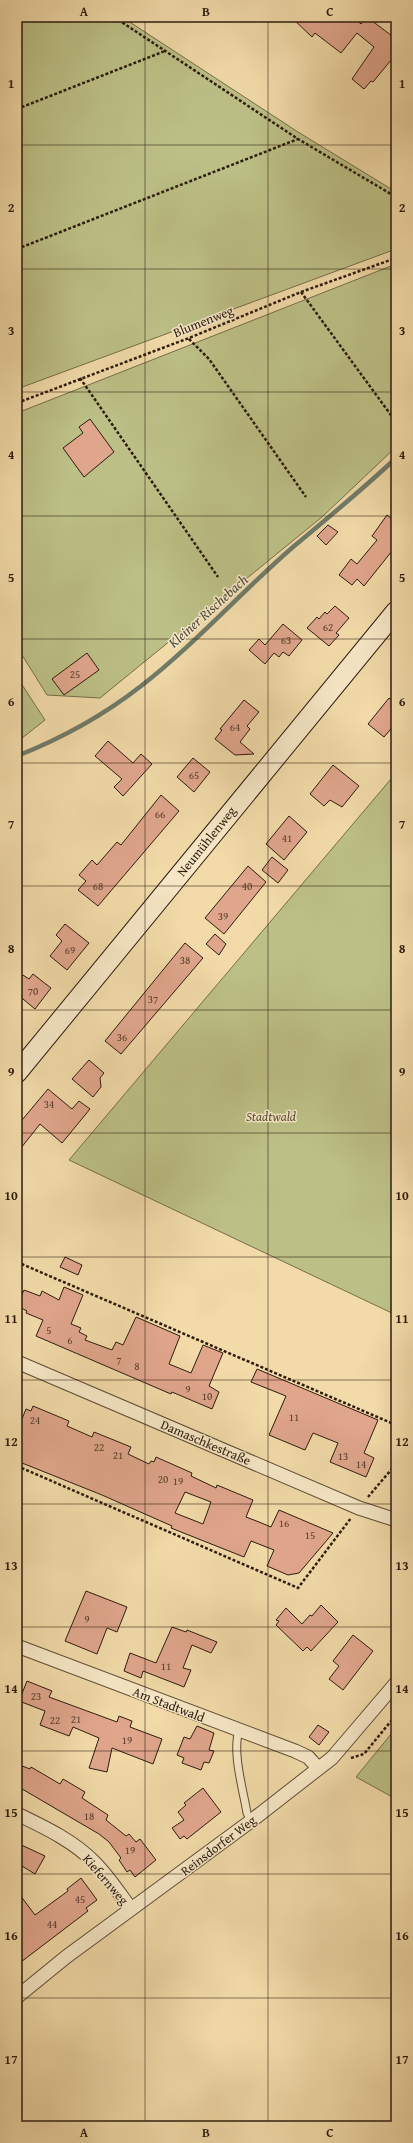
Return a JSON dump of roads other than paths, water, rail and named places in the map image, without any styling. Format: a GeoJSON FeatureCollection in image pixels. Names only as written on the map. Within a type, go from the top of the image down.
{"type":"FeatureCollection","features":[{"type":"Feature","properties":{"kind":"street","name":"Neumühlenweg"},"geometry":{"type":"LineString","coordinates":[[17,1073],[396,611]]}},
{"type":"Feature","properties":{"kind":"street","name":"Damaschkestraße"},"geometry":{"type":"LineString","coordinates":[[17,1362],[359,1508],[396,1520]]}},
{"type":"Feature","properties":{"kind":"street","name":"Am Stadtwald"},"geometry":{"type":"LineString","coordinates":[[17,1646],[308,1757],[318,1768]]}},
{"type":"Feature","properties":{"kind":"street","name":"Reinsdorfer Weg"},"geometry":{"type":"LineString","coordinates":[[20,1990],[251,1821],[332,1758],[396,1683]]}},
{"type":"Feature","properties":{"kind":"street","name":"Kiefernweg"},"geometry":{"type":"LineString","coordinates":[[17,1814],[60,1836],[81,1850],[100,1868],[131,1908]]}},
{"type":"Feature","properties":{"kind":"lane"},"geometry":{"type":"LineString","coordinates":[[239,1730],[236,1740],[239,1764],[247,1814],[251,1821]]}},
{"type":"Feature","properties":{"kind":"waterway","name":"Kleiner Rischebach"},"geometry":{"type":"LineString","coordinates":[[17,756],[81,726],[112,707],[141,686],[180,653],[293,547],[396,458]]}},
{"type":"Feature","properties":{"kind":"park label","name":"Stadtwald"},"geometry":{"type":"Point","coordinates":[271,1116]}}]}
